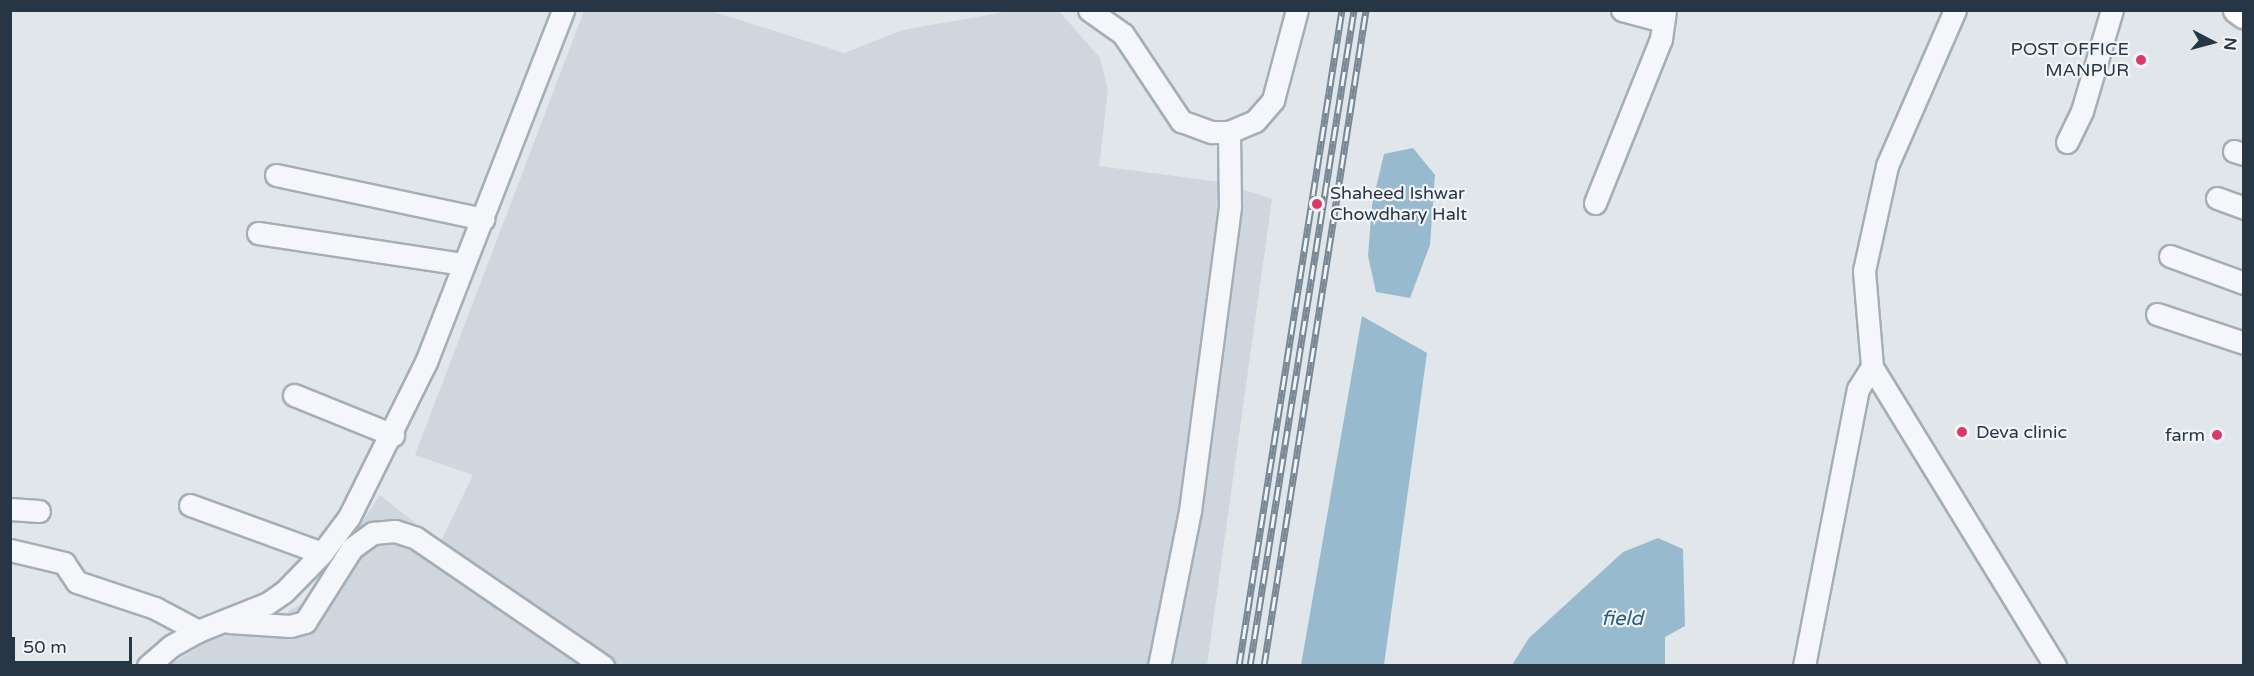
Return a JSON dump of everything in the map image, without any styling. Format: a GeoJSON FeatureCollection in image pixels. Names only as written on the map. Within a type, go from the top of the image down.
{"type":"FeatureCollection","features":[{"type":"Feature","properties":{"kind":"main road"},"geometry":{"type":"LineString","coordinates":[[2237,10],[2244,15]]}},
{"type":"Feature","properties":{"kind":"street"},"geometry":{"type":"LineString","coordinates":[[147,666],[171,646],[198,631],[226,621],[284,592],[322,553],[349,517],[393,435],[426,362],[462,264],[483,219],[563,10]]}},
{"type":"Feature","properties":{"kind":"street"},"geometry":{"type":"LineString","coordinates":[[1089,10],[1123,34],[1181,121],[1212,132],[1229,132],[1256,121],[1274,100],[1297,10]]}},
{"type":"Feature","properties":{"kind":"street"},"geometry":{"type":"LineString","coordinates":[[1595,203],[1661,39],[1664,16],[1622,10]]}},
{"type":"Feature","properties":{"kind":"street"},"geometry":{"type":"LineString","coordinates":[[1955,10],[1887,166],[1864,271],[1872,367],[2055,666]]}},
{"type":"Feature","properties":{"kind":"street"},"geometry":{"type":"LineString","coordinates":[[2067,142],[2082,111],[2112,10]]}},
{"type":"Feature","properties":{"kind":"street"},"geometry":{"type":"LineString","coordinates":[[1159,666],[1190,511],[1230,206],[1229,132]]}},
{"type":"Feature","properties":{"kind":"street"},"geometry":{"type":"LineString","coordinates":[[276,175],[483,219]]}},
{"type":"Feature","properties":{"kind":"street"},"geometry":{"type":"LineString","coordinates":[[2217,198],[2244,208]]}},
{"type":"Feature","properties":{"kind":"street"},"geometry":{"type":"LineString","coordinates":[[258,233],[462,264]]}},
{"type":"Feature","properties":{"kind":"street"},"geometry":{"type":"LineString","coordinates":[[2170,256],[2244,283]]}},
{"type":"Feature","properties":{"kind":"street"},"geometry":{"type":"LineString","coordinates":[[2157,314],[2244,343]]}},
{"type":"Feature","properties":{"kind":"street"},"geometry":{"type":"LineString","coordinates":[[1804,666],[1858,389],[1872,367]]}},
{"type":"Feature","properties":{"kind":"street"},"geometry":{"type":"LineString","coordinates":[[294,395],[393,435]]}},
{"type":"Feature","properties":{"kind":"street"},"geometry":{"type":"LineString","coordinates":[[190,505],[322,553]]}},
{"type":"Feature","properties":{"kind":"street"},"geometry":{"type":"LineString","coordinates":[[10,509],[39,511]]}},
{"type":"Feature","properties":{"kind":"street"},"geometry":{"type":"LineString","coordinates":[[226,621],[300,624],[352,548],[373,533],[395,531],[416,538],[603,666]]}},
{"type":"Feature","properties":{"kind":"street"},"geometry":{"type":"LineString","coordinates":[[10,550],[64,563],[77,582],[155,608],[198,631]]}},
{"type":"Feature","properties":{"kind":"shaded area"},"geometry":{"type":"Polygon","coordinates":[[[584,11],[711,11],[844,53],[903,30],[1010,11],[1059,11],[1100,58],[1108,90],[1099,166],[1220,182],[1272,199],[1207,665],[168,666],[215,637],[290,626],[288,611],[311,599],[380,495],[440,543],[473,475],[415,455],[584,11]]]}},
{"type":"Feature","properties":{"kind":"water"},"geometry":{"type":"Polygon","coordinates":[[[1413,148],[1435,175],[1430,245],[1410,298],[1376,292],[1368,256],[1372,205],[1384,154],[1413,148]]]}},
{"type":"Feature","properties":{"kind":"water"},"geometry":{"type":"Polygon","coordinates":[[[1362,316],[1427,353],[1384,665],[1301,665],[1362,316]]]}},
{"type":"Feature","properties":{"kind":"water","name":"field"},"geometry":{"type":"Polygon","coordinates":[[[1658,538],[1683,549],[1685,626],[1665,637],[1665,665],[1512,665],[1529,638],[1623,552],[1658,538]]]}},
{"type":"Feature","properties":{"kind":"railway"},"geometry":{"type":"LineString","coordinates":[[1239,666],[1342,10]]}},
{"type":"Feature","properties":{"kind":"railway"},"geometry":{"type":"LineString","coordinates":[[1250,666],[1354,10]]}},
{"type":"Feature","properties":{"kind":"railway"},"geometry":{"type":"LineString","coordinates":[[1264,666],[1366,10]]}},
{"type":"Feature","properties":{"kind":"place","name":"POST OFFICE MANPUR"},"geometry":{"type":"Point","coordinates":[2141,60]}},
{"type":"Feature","properties":{"kind":"place","name":"Shaheed Ishwar Chowdhary Halt"},"geometry":{"type":"Point","coordinates":[1317,204]}},
{"type":"Feature","properties":{"kind":"place","name":"Deva clinic"},"geometry":{"type":"Point","coordinates":[1962,432]}},
{"type":"Feature","properties":{"kind":"place","name":"farm"},"geometry":{"type":"Point","coordinates":[2217,435]}}]}
